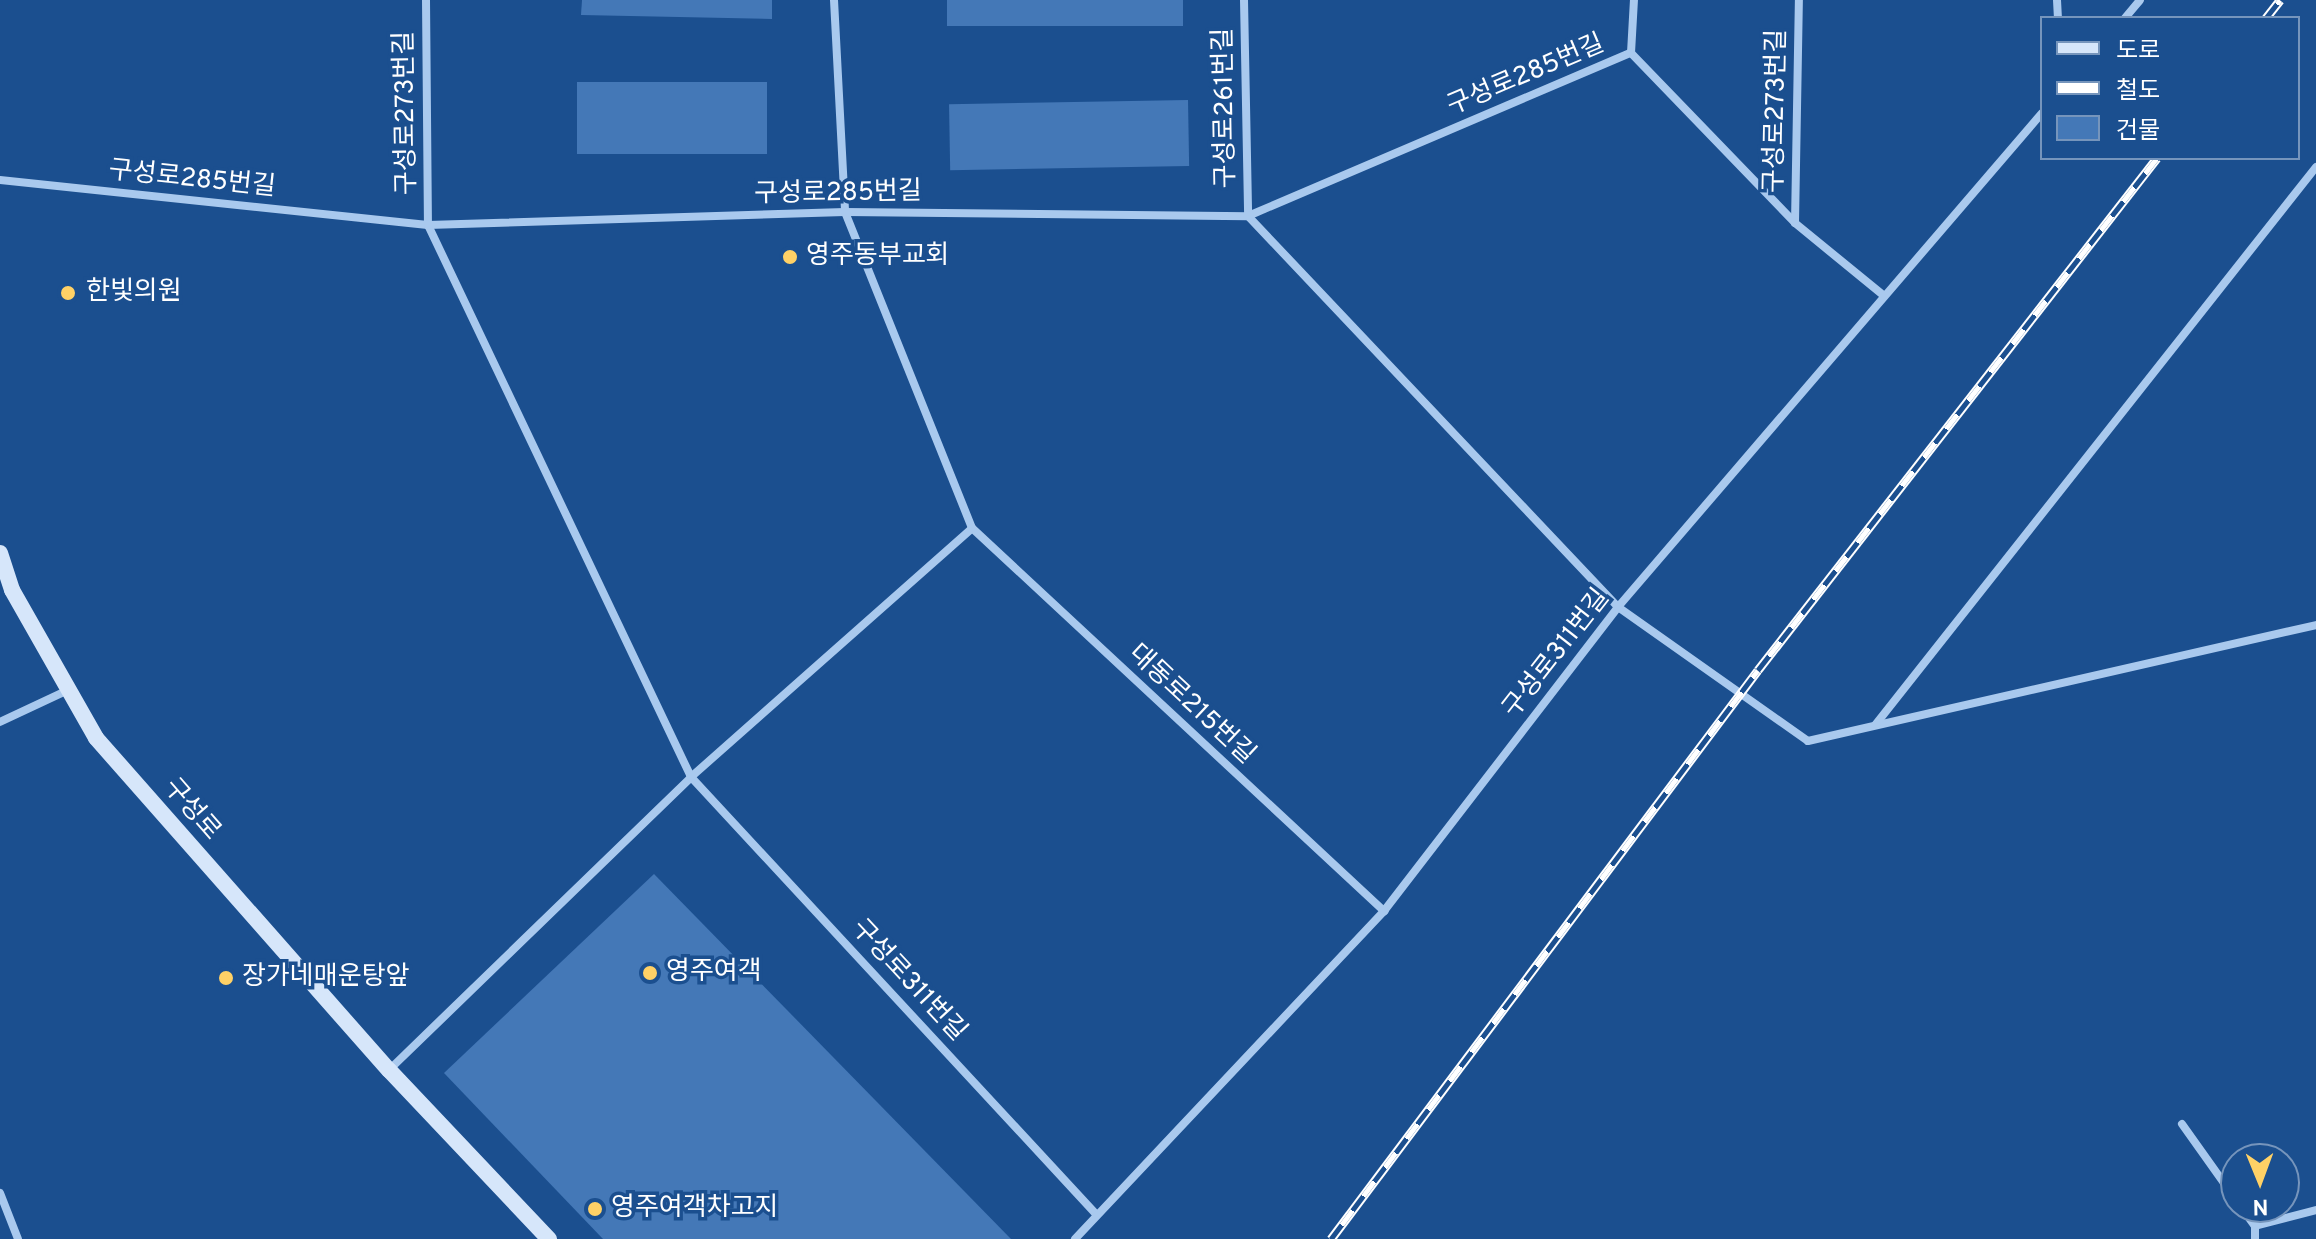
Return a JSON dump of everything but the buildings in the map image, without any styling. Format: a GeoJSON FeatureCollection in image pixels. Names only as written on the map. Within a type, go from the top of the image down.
{"type":"FeatureCollection","features":[{"type":"Feature","properties":{"kind":"main road","name":"구성로"},"geometry":{"type":"LineString","coordinates":[[0,553],[12,590],[96,738],[389,1070],[549,1239]]}},
{"type":"Feature","properties":{"kind":"street","name":"구성로273번길"},"geometry":{"type":"LineString","coordinates":[[426,0],[428,225]]}},
{"type":"Feature","properties":{"kind":"street","name":"대동로215번길"},"geometry":{"type":"LineString","coordinates":[[834,0],[845,212],[972,528],[1384,911]]}},
{"type":"Feature","properties":{"kind":"street","name":"구성로261번길"},"geometry":{"type":"LineString","coordinates":[[1244,0],[1248,216]]}},
{"type":"Feature","properties":{"kind":"street"},"geometry":{"type":"LineString","coordinates":[[1631,53],[1634,0]]}},
{"type":"Feature","properties":{"kind":"street","name":"구성로273번길"},"geometry":{"type":"LineString","coordinates":[[1795,223],[1799,0]]}},
{"type":"Feature","properties":{"kind":"street"},"geometry":{"type":"LineString","coordinates":[[2127,16],[2140,0]]}},
{"type":"Feature","properties":{"kind":"street","name":"구성로285번길"},"geometry":{"type":"LineString","coordinates":[[0,180],[428,225],[845,212],[1248,216],[1631,53],[1795,223],[1883,295]]}},
{"type":"Feature","properties":{"kind":"street","name":"구성로311번길"},"geometry":{"type":"LineString","coordinates":[[1075,1239],[1095,1213],[1384,911],[1618,607],[2040,115]]}},
{"type":"Feature","properties":{"kind":"street"},"geometry":{"type":"LineString","coordinates":[[1875,724],[2316,167]]}},
{"type":"Feature","properties":{"kind":"street"},"geometry":{"type":"LineString","coordinates":[[1248,216],[1618,607],[1808,741],[2316,625]]}},
{"type":"Feature","properties":{"kind":"street"},"geometry":{"type":"LineString","coordinates":[[428,225],[691,777]]}},
{"type":"Feature","properties":{"kind":"street"},"geometry":{"type":"LineString","coordinates":[[389,1070],[691,777],[972,528]]}},
{"type":"Feature","properties":{"kind":"street"},"geometry":{"type":"LineString","coordinates":[[0,722],[69,690]]}},
{"type":"Feature","properties":{"kind":"street","name":"구성로311번길"},"geometry":{"type":"LineString","coordinates":[[691,777],[1095,1213]]}},
{"type":"Feature","properties":{"kind":"street"},"geometry":{"type":"LineString","coordinates":[[2182,1124],[2220,1177]]}},
{"type":"Feature","properties":{"kind":"street"},"geometry":{"type":"LineString","coordinates":[[0,1193],[18,1239]]}},
{"type":"Feature","properties":{"kind":"street"},"geometry":{"type":"LineString","coordinates":[[2255,1226],[2316,1210]]}},
{"type":"Feature","properties":{"kind":"street"},"geometry":{"type":"LineString","coordinates":[[2253,1223],[2255,1239]]}},
{"type":"Feature","properties":{"kind":"railway"},"geometry":{"type":"LineString","coordinates":[[2268,16],[2280,0]]}},
{"type":"Feature","properties":{"kind":"railway"},"geometry":{"type":"LineString","coordinates":[[1331,1239],[1758,670],[2155,160]]}},
{"type":"Feature","properties":{"kind":"place","name":"영주동부교회"},"geometry":{"type":"Point","coordinates":[790,257]}},
{"type":"Feature","properties":{"kind":"place","name":"한빛의원"},"geometry":{"type":"Point","coordinates":[68,293]}},
{"type":"Feature","properties":{"kind":"place","name":"영주여객"},"geometry":{"type":"Point","coordinates":[650,973]}},
{"type":"Feature","properties":{"kind":"place","name":"장가네매운탕앞"},"geometry":{"type":"Point","coordinates":[226,978]}},
{"type":"Feature","properties":{"kind":"place","name":"영주여객차고지"},"geometry":{"type":"Point","coordinates":[595,1209]}}]}
